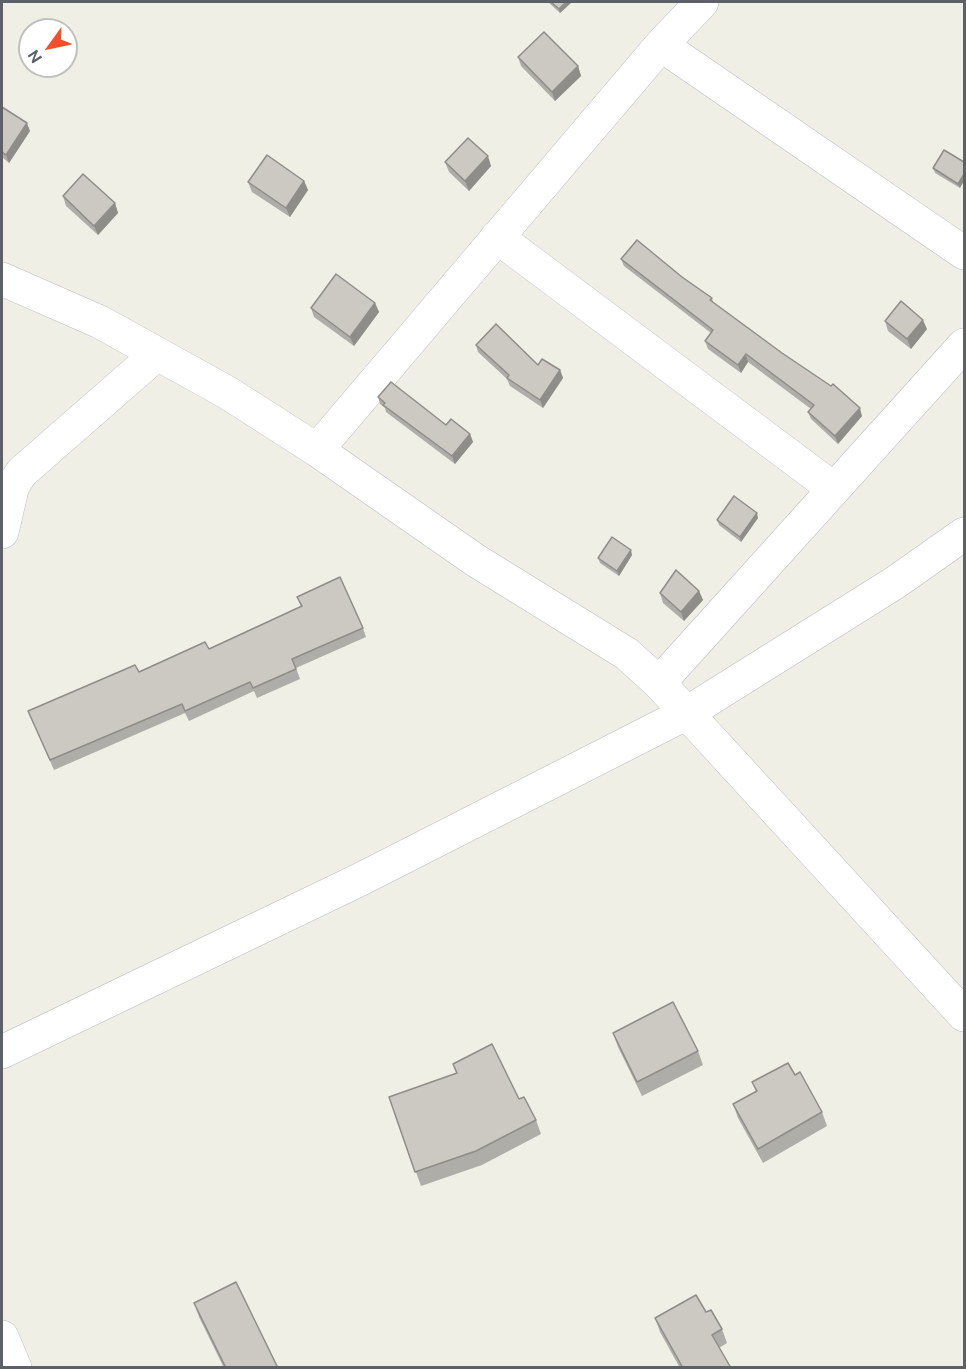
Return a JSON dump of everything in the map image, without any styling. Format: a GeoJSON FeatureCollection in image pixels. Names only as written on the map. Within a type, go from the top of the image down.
{"type":"FeatureCollection","features":[{"type":"Feature","properties":{"kind":"street"},"geometry":{"type":"LineString","coordinates":[[317,450],[661,45],[702,2]]}},
{"type":"Feature","properties":{"kind":"street"},"geometry":{"type":"LineString","coordinates":[[661,45],[964,253]]}},
{"type":"Feature","properties":{"kind":"street"},"geometry":{"type":"LineString","coordinates":[[497,237],[834,489]]}},
{"type":"Feature","properties":{"kind":"street"},"geometry":{"type":"LineString","coordinates":[[2,279],[100,322],[228,393],[317,450],[475,560],[627,654],[659,683],[964,1015]]}},
{"type":"Feature","properties":{"kind":"street"},"geometry":{"type":"LineString","coordinates":[[659,683],[964,345]]}},
{"type":"Feature","properties":{"kind":"street"},"geometry":{"type":"LineString","coordinates":[[2,532],[13,485],[22,472],[157,354]]}},
{"type":"Feature","properties":{"kind":"street"},"geometry":{"type":"LineString","coordinates":[[2,1052],[359,880],[687,714],[896,582],[964,534]]}},
{"type":"Feature","properties":{"kind":"street"},"geometry":{"type":"LineString","coordinates":[[2,1337],[15,1368]]}},
{"type":"Feature","properties":{"kind":"building"},"geometry":{"type":"Polygon","coordinates":[[[551,2],[566,2],[559,9],[551,2]]]}},
{"type":"Feature","properties":{"kind":"building"},"geometry":{"type":"Polygon","coordinates":[[[544,32],[578,66],[552,92],[518,57],[544,32]]]}},
{"type":"Feature","properties":{"kind":"building"},"geometry":{"type":"Polygon","coordinates":[[[2,107],[27,123],[6,155],[2,152],[2,107]]]}},
{"type":"Feature","properties":{"kind":"building"},"geometry":{"type":"Polygon","coordinates":[[[468,138],[488,156],[465,181],[445,162],[468,138]]]}},
{"type":"Feature","properties":{"kind":"building"},"geometry":{"type":"Polygon","coordinates":[[[944,150],[964,162],[964,174],[958,184],[933,168],[944,150]]]}},
{"type":"Feature","properties":{"kind":"building"},"geometry":{"type":"Polygon","coordinates":[[[267,155],[304,181],[286,208],[248,182],[267,155]]]}},
{"type":"Feature","properties":{"kind":"building"},"geometry":{"type":"Polygon","coordinates":[[[83,174],[115,203],[94,226],[63,196],[83,174]]]}},
{"type":"Feature","properties":{"kind":"building"},"geometry":{"type":"Polygon","coordinates":[[[637,240],[712,298],[710,300],[782,353],[831,386],[833,384],[860,408],[835,436],[808,412],[814,405],[746,354],[738,365],[705,341],[713,330],[621,259],[637,240]]]}},
{"type":"Feature","properties":{"kind":"building"},"geometry":{"type":"Polygon","coordinates":[[[336,274],[375,303],[350,337],[311,308],[336,274]]]}},
{"type":"Feature","properties":{"kind":"building"},"geometry":{"type":"Polygon","coordinates":[[[901,301],[923,320],[907,339],[885,321],[901,301]]]}},
{"type":"Feature","properties":{"kind":"building"},"geometry":{"type":"Polygon","coordinates":[[[496,324],[538,365],[542,359],[560,370],[540,400],[507,378],[509,375],[476,345],[496,324]]]}},
{"type":"Feature","properties":{"kind":"building"},"geometry":{"type":"Polygon","coordinates":[[[391,382],[446,425],[451,419],[470,434],[452,456],[383,405],[385,403],[378,397],[391,382]]]}},
{"type":"Feature","properties":{"kind":"building"},"geometry":{"type":"Polygon","coordinates":[[[734,496],[757,513],[740,537],[717,520],[734,496]]]}},
{"type":"Feature","properties":{"kind":"building"},"geometry":{"type":"Polygon","coordinates":[[[612,537],[631,550],[617,571],[598,558],[612,537]]]}},
{"type":"Feature","properties":{"kind":"building"},"geometry":{"type":"Polygon","coordinates":[[[676,570],[699,591],[681,612],[660,593],[676,570]]]}},
{"type":"Feature","properties":{"kind":"building"},"geometry":{"type":"Polygon","coordinates":[[[340,577],[363,628],[292,659],[296,669],[253,688],[250,682],[185,711],[182,704],[50,760],[28,711],[135,665],[139,672],[205,642],[209,649],[302,606],[297,597],[340,577]]]}},
{"type":"Feature","properties":{"kind":"building"},"geometry":{"type":"Polygon","coordinates":[[[673,1002],[698,1051],[637,1082],[613,1033],[673,1002]]]}},
{"type":"Feature","properties":{"kind":"building"},"geometry":{"type":"Polygon","coordinates":[[[492,1044],[519,1099],[524,1097],[536,1120],[476,1151],[415,1172],[389,1097],[457,1073],[453,1064],[492,1044]]]}},
{"type":"Feature","properties":{"kind":"building"},"geometry":{"type":"Polygon","coordinates":[[[788,1063],[795,1075],[800,1072],[822,1112],[758,1149],[733,1104],[757,1091],[752,1082],[788,1063]]]}},
{"type":"Feature","properties":{"kind":"building"},"geometry":{"type":"Polygon","coordinates":[[[236,1282],[278,1368],[226,1368],[194,1303],[236,1282]]]}},
{"type":"Feature","properties":{"kind":"building"},"geometry":{"type":"Polygon","coordinates":[[[696,1295],[706,1312],[711,1310],[722,1329],[712,1335],[731,1368],[683,1368],[655,1318],[696,1295]]]}}]}
